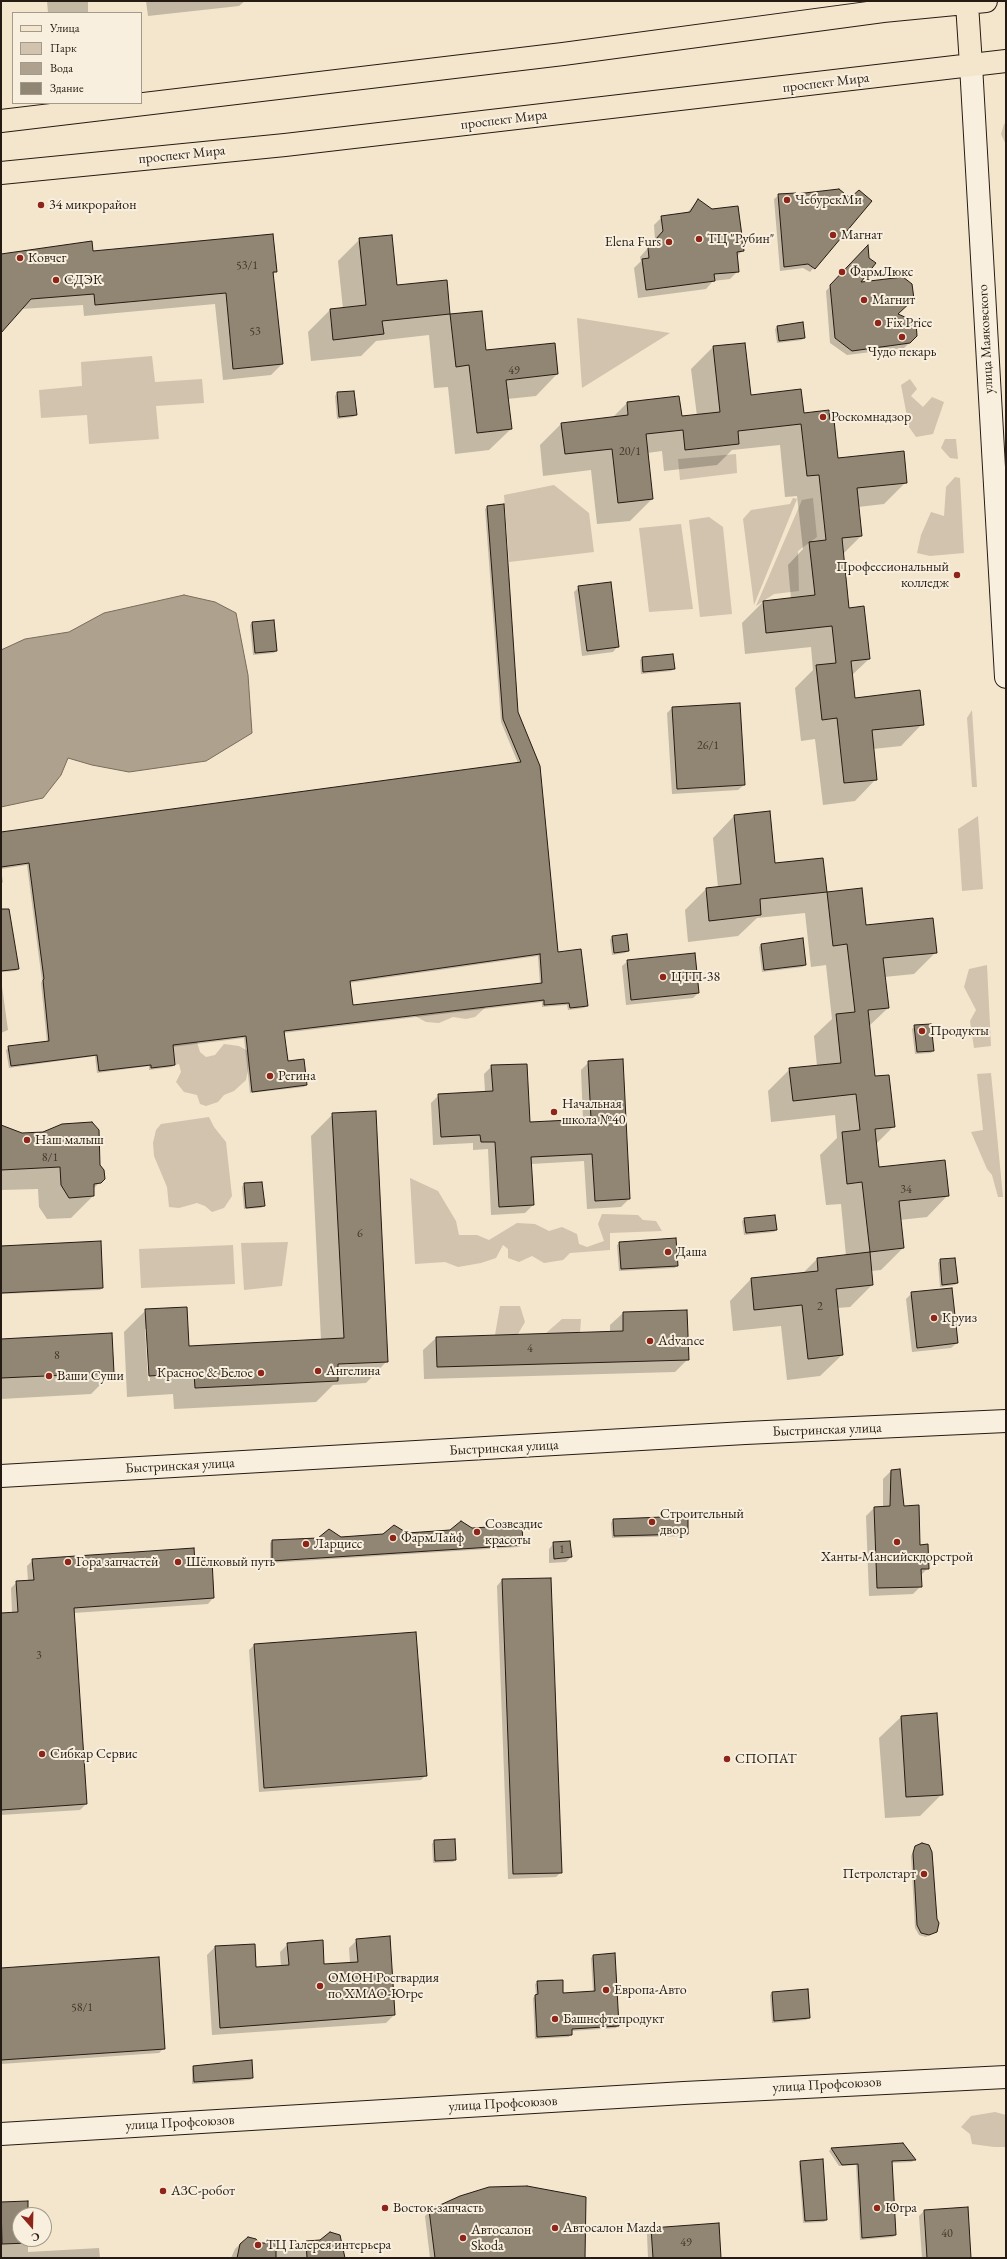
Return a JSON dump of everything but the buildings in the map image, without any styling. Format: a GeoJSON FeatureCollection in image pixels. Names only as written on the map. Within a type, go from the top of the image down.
{"type":"FeatureCollection","features":[{"type":"Feature","properties":{"kind":"main road","name":"улица Маяковского"},"geometry":{"type":"LineString","coordinates":[[973,2],[971,66],[1006,678]]}},
{"type":"Feature","properties":{"kind":"main road"},"geometry":{"type":"LineString","coordinates":[[1,122],[563,54],[883,11],[973,2]]}},
{"type":"Feature","properties":{"kind":"main road","name":"проспект Мира"},"geometry":{"type":"LineString","coordinates":[[1,173],[285,145],[1006,61]]}},
{"type":"Feature","properties":{"kind":"main road","name":"Быстринская улица"},"geometry":{"type":"LineString","coordinates":[[1,1476],[745,1433],[1006,1421]]}},
{"type":"Feature","properties":{"kind":"main road","name":"улица Профсоюзов"},"geometry":{"type":"LineString","coordinates":[[1,2134],[684,2093],[1006,2077]]}},
{"type":"Feature","properties":{"kind":"green space"},"geometry":{"type":"Polygon","coordinates":[[[1006,123],[1006,145],[1001,134],[1004,124],[1006,123]]]}},
{"type":"Feature","properties":{"kind":"green space"},"geometry":{"type":"Polygon","coordinates":[[[577,318],[670,333],[582,388],[577,318]]]}},
{"type":"Feature","properties":{"kind":"green space"},"geometry":{"type":"Polygon","coordinates":[[[152,356],[155,382],[202,379],[204,403],[156,406],[159,439],[89,444],[87,415],[41,418],[39,390],[82,386],[81,362],[152,356]]]}},
{"type":"Feature","properties":{"kind":"green space"},"geometry":{"type":"Polygon","coordinates":[[[910,379],[917,389],[911,396],[923,407],[932,397],[944,402],[933,434],[916,437],[909,427],[901,385],[910,379]]]}},
{"type":"Feature","properties":{"kind":"green space"},"geometry":{"type":"Polygon","coordinates":[[[945,439],[956,439],[958,459],[950,458],[941,448],[945,439]]]}},
{"type":"Feature","properties":{"kind":"green space"},"geometry":{"type":"Polygon","coordinates":[[[736,454],[737,473],[680,480],[678,459],[736,454]]]}},
{"type":"Feature","properties":{"kind":"green space"},"geometry":{"type":"Polygon","coordinates":[[[955,477],[960,478],[964,553],[930,556],[917,553],[921,535],[931,512],[944,516],[946,487],[955,477]]]}},
{"type":"Feature","properties":{"kind":"green space"},"geometry":{"type":"Polygon","coordinates":[[[554,485],[589,513],[594,552],[509,562],[504,495],[554,485]]]}},
{"type":"Feature","properties":{"kind":"green space"},"geometry":{"type":"Polygon","coordinates":[[[793,498],[797,499],[754,605],[743,519],[751,510],[790,504],[793,498]]]}},
{"type":"Feature","properties":{"kind":"green space"},"geometry":{"type":"Polygon","coordinates":[[[813,498],[817,537],[798,551],[799,591],[774,594],[756,606],[802,500],[813,498]]]}},
{"type":"Feature","properties":{"kind":"green space"},"geometry":{"type":"Polygon","coordinates":[[[709,517],[723,527],[732,614],[700,617],[689,520],[709,517]]]}},
{"type":"Feature","properties":{"kind":"green space"},"geometry":{"type":"Polygon","coordinates":[[[681,524],[693,609],[649,612],[639,528],[681,524]]]}},
{"type":"Feature","properties":{"kind":"green space"},"geometry":{"type":"Polygon","coordinates":[[[972,710],[977,787],[972,787],[967,718],[972,710]]]}},
{"type":"Feature","properties":{"kind":"green space"},"geometry":{"type":"Polygon","coordinates":[[[978,816],[983,889],[962,891],[958,829],[978,816]]]}},
{"type":"Feature","properties":{"kind":"green space"},"geometry":{"type":"Polygon","coordinates":[[[987,965],[991,1046],[974,1048],[970,1021],[976,1010],[964,987],[969,969],[987,965]]]}},
{"type":"Feature","properties":{"kind":"green space"},"geometry":{"type":"Polygon","coordinates":[[[486,1007],[475,1017],[466,1019],[453,1017],[439,1023],[426,1022],[415,1016],[486,1007]]]}},
{"type":"Feature","properties":{"kind":"green space"},"geometry":{"type":"Polygon","coordinates":[[[197,1042],[200,1052],[206,1057],[215,1055],[224,1044],[239,1046],[248,1051],[249,1066],[246,1080],[234,1091],[224,1095],[218,1102],[206,1106],[200,1104],[197,1095],[184,1092],[176,1082],[181,1072],[179,1064],[175,1065],[173,1045],[197,1042]]]}},
{"type":"Feature","properties":{"kind":"green space"},"geometry":{"type":"Polygon","coordinates":[[[991,1073],[1003,1197],[998,1197],[992,1175],[987,1169],[971,1132],[983,1130],[977,1074],[991,1073]]]}},
{"type":"Feature","properties":{"kind":"green space"},"geometry":{"type":"Polygon","coordinates":[[[209,1117],[214,1127],[226,1142],[232,1196],[224,1208],[212,1212],[205,1206],[197,1203],[179,1208],[169,1207],[167,1187],[154,1156],[153,1143],[156,1130],[161,1124],[209,1117]]]}},
{"type":"Feature","properties":{"kind":"green space"},"geometry":{"type":"Polygon","coordinates":[[[410,1178],[438,1191],[456,1221],[459,1235],[477,1235],[489,1240],[517,1223],[535,1224],[549,1231],[562,1227],[577,1234],[579,1244],[587,1247],[604,1241],[598,1224],[602,1214],[638,1215],[643,1220],[656,1221],[662,1231],[610,1233],[610,1250],[570,1253],[563,1260],[544,1263],[532,1256],[519,1262],[508,1258],[508,1249],[503,1245],[496,1258],[481,1263],[458,1267],[445,1262],[415,1264],[410,1178]]]}},
{"type":"Feature","properties":{"kind":"green space"},"geometry":{"type":"Polygon","coordinates":[[[288,1242],[282,1286],[244,1290],[241,1243],[288,1242]]]}},
{"type":"Feature","properties":{"kind":"green space"},"geometry":{"type":"Polygon","coordinates":[[[233,1245],[235,1284],[141,1288],[139,1249],[233,1245]]]}},
{"type":"Feature","properties":{"kind":"green space"},"geometry":{"type":"Polygon","coordinates":[[[500,1306],[520,1306],[525,1322],[518,1334],[495,1335],[500,1306]]]}},
{"type":"Feature","properties":{"kind":"green space"},"geometry":{"type":"Polygon","coordinates":[[[562,1319],[581,1319],[580,1333],[545,1334],[562,1319]]]}},
{"type":"Feature","properties":{"kind":"green space"},"geometry":{"type":"Polygon","coordinates":[[[995,2112],[1006,2115],[1006,2147],[972,2144],[970,2134],[961,2127],[971,2116],[995,2112]]]}},
{"type":"Feature","properties":{"kind":"water"},"geometry":{"type":"Polygon","coordinates":[[[184,595],[215,602],[236,613],[248,675],[252,733],[206,761],[129,772],[92,765],[68,758],[61,775],[43,798],[1,807],[1,650],[25,639],[69,632],[104,613],[184,595]]]}},
{"type":"Feature","properties":{"kind":"place","name":"ЧебурекМи"},"geometry":{"type":"Point","coordinates":[787,200]}},
{"type":"Feature","properties":{"kind":"place","name":"34 микрорайон"},"geometry":{"type":"Point","coordinates":[41,205]}},
{"type":"Feature","properties":{"kind":"place","name":"Магнат"},"geometry":{"type":"Point","coordinates":[833,235]}},
{"type":"Feature","properties":{"kind":"place","name":"ТЦ \"Рубин\""},"geometry":{"type":"Point","coordinates":[699,239]}},
{"type":"Feature","properties":{"kind":"place","name":"Elena Furs"},"geometry":{"type":"Point","coordinates":[669,242]}},
{"type":"Feature","properties":{"kind":"place","name":"Ковчег"},"geometry":{"type":"Point","coordinates":[20,258]}},
{"type":"Feature","properties":{"kind":"place","name":"ФармЛюкс"},"geometry":{"type":"Point","coordinates":[842,272]}},
{"type":"Feature","properties":{"kind":"place","name":"СДЭК"},"geometry":{"type":"Point","coordinates":[56,280]}},
{"type":"Feature","properties":{"kind":"place","name":"Магнит"},"geometry":{"type":"Point","coordinates":[864,300]}},
{"type":"Feature","properties":{"kind":"place","name":"Fix Price"},"geometry":{"type":"Point","coordinates":[878,323]}},
{"type":"Feature","properties":{"kind":"place","name":"Чудо пекарь"},"geometry":{"type":"Point","coordinates":[902,337]}},
{"type":"Feature","properties":{"kind":"place","name":"Роскомнадзор"},"geometry":{"type":"Point","coordinates":[823,417]}},
{"type":"Feature","properties":{"kind":"place","name":"Профессиональный колледж"},"geometry":{"type":"Point","coordinates":[957,575]}},
{"type":"Feature","properties":{"kind":"place","name":"ЦТП-38"},"geometry":{"type":"Point","coordinates":[663,977]}},
{"type":"Feature","properties":{"kind":"place","name":"Продукты"},"geometry":{"type":"Point","coordinates":[922,1031]}},
{"type":"Feature","properties":{"kind":"place","name":"Регина"},"geometry":{"type":"Point","coordinates":[270,1076]}},
{"type":"Feature","properties":{"kind":"place","name":"Начальная школа №40"},"geometry":{"type":"Point","coordinates":[554,1112]}},
{"type":"Feature","properties":{"kind":"place","name":"Наш малыш"},"geometry":{"type":"Point","coordinates":[27,1140]}},
{"type":"Feature","properties":{"kind":"place","name":"Даша"},"geometry":{"type":"Point","coordinates":[668,1252]}},
{"type":"Feature","properties":{"kind":"place","name":"Круиз"},"geometry":{"type":"Point","coordinates":[934,1318]}},
{"type":"Feature","properties":{"kind":"place","name":"Advance"},"geometry":{"type":"Point","coordinates":[650,1341]}},
{"type":"Feature","properties":{"kind":"place","name":"Ангелина"},"geometry":{"type":"Point","coordinates":[318,1371]}},
{"type":"Feature","properties":{"kind":"place","name":"Красное & Белое"},"geometry":{"type":"Point","coordinates":[261,1373]}},
{"type":"Feature","properties":{"kind":"place","name":"Ваши Суши"},"geometry":{"type":"Point","coordinates":[49,1376]}},
{"type":"Feature","properties":{"kind":"place","name":"Строительный двор"},"geometry":{"type":"Point","coordinates":[652,1522]}},
{"type":"Feature","properties":{"kind":"place","name":"Созвездие красоты"},"geometry":{"type":"Point","coordinates":[477,1532]}},
{"type":"Feature","properties":{"kind":"place","name":"ФармЛайф"},"geometry":{"type":"Point","coordinates":[393,1538]}},
{"type":"Feature","properties":{"kind":"place","name":"Ханты-Мансийскдорстрой"},"geometry":{"type":"Point","coordinates":[897,1542]}},
{"type":"Feature","properties":{"kind":"place","name":"Ларцисс"},"geometry":{"type":"Point","coordinates":[306,1544]}},
{"type":"Feature","properties":{"kind":"place","name":"Гора запчастей"},"geometry":{"type":"Point","coordinates":[68,1562]}},
{"type":"Feature","properties":{"kind":"place","name":"Шёлковый путь"},"geometry":{"type":"Point","coordinates":[178,1562]}},
{"type":"Feature","properties":{"kind":"place","name":"Сибкар Сервис"},"geometry":{"type":"Point","coordinates":[42,1754]}},
{"type":"Feature","properties":{"kind":"place","name":"СПОПАТ"},"geometry":{"type":"Point","coordinates":[727,1759]}},
{"type":"Feature","properties":{"kind":"place","name":"Петролстарт"},"geometry":{"type":"Point","coordinates":[924,1874]}},
{"type":"Feature","properties":{"kind":"place","name":"ОМОН Росгвардия по ХМАО-Югре"},"geometry":{"type":"Point","coordinates":[320,1986]}},
{"type":"Feature","properties":{"kind":"place","name":"Европа-Авто"},"geometry":{"type":"Point","coordinates":[606,1990]}},
{"type":"Feature","properties":{"kind":"place","name":"Башнефтепродукт"},"geometry":{"type":"Point","coordinates":[555,2019]}},
{"type":"Feature","properties":{"kind":"place","name":"АЗС-робот"},"geometry":{"type":"Point","coordinates":[163,2191]}},
{"type":"Feature","properties":{"kind":"place","name":"Восток-запчасть"},"geometry":{"type":"Point","coordinates":[385,2208]}},
{"type":"Feature","properties":{"kind":"place","name":"Югра"},"geometry":{"type":"Point","coordinates":[877,2208]}},
{"type":"Feature","properties":{"kind":"place","name":"Автосалон Mazda"},"geometry":{"type":"Point","coordinates":[555,2228]}},
{"type":"Feature","properties":{"kind":"place","name":"Автосалон Skoda"},"geometry":{"type":"Point","coordinates":[463,2238]}},
{"type":"Feature","properties":{"kind":"place","name":"ТЦ Галерея интерьера"},"geometry":{"type":"Point","coordinates":[258,2245]}}]}
